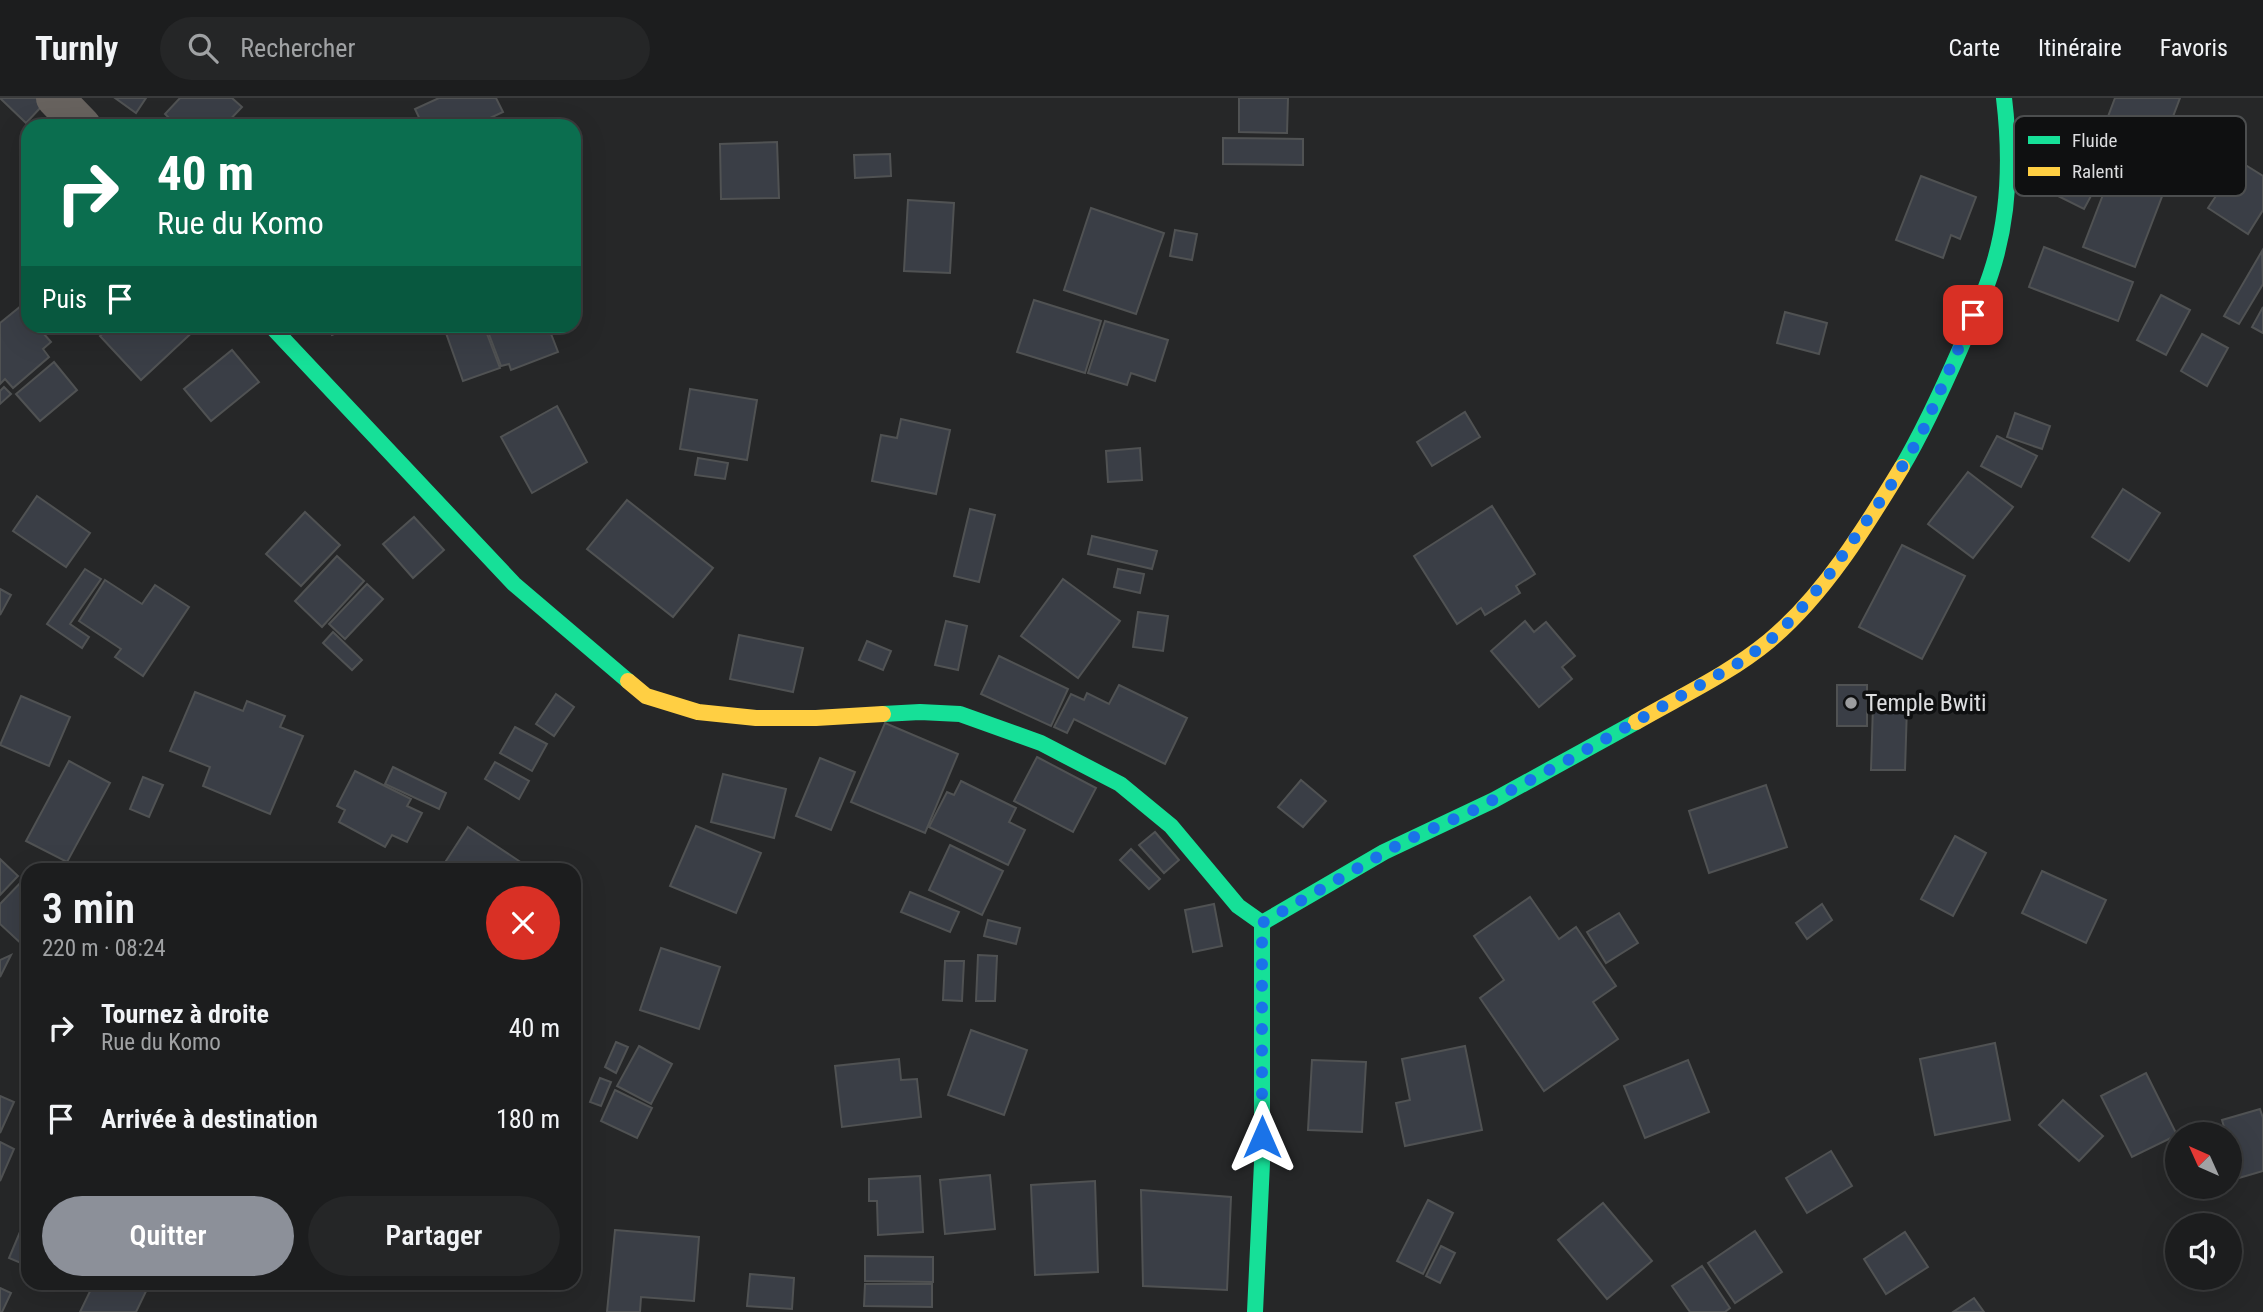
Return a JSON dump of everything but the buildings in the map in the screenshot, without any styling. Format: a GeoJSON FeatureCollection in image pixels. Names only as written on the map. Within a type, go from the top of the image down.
{"type":"FeatureCollection","features":[{"type":"Feature","properties":{"kind":"street"},"geometry":{"type":"LineString","coordinates":[[55,98],[75,119]]}},
{"type":"Feature","properties":{"kind":"street"},"geometry":{"type":"LineString","coordinates":[[1262,923],[1405,841],[1472,811],[1558,766],[1742,661],[1769,641],[1793,618],[1857,537],[1921,435],[1986,283],[2003,229],[2008,132],[2004,98]]}},
{"type":"Feature","properties":{"kind":"street"},"geometry":{"type":"LineString","coordinates":[[278,333],[514,584],[646,696],[698,712],[756,718],[816,718],[920,712],[960,714],[1041,743],[1120,784],[1171,826],[1238,906],[1262,923]]}},
{"type":"Feature","properties":{"kind":"street"},"geometry":{"type":"LineString","coordinates":[[1255,1312],[1262,1163],[1262,923]]}},
{"type":"Feature","properties":{"kind":"traffic: fast"},"geometry":{"type":"LineString","coordinates":[[1902,467],[1954,362],[1991,273],[2002,230],[2007,186],[2008,142],[2004,98]]}},
{"type":"Feature","properties":{"kind":"traffic: fast"},"geometry":{"type":"LineString","coordinates":[[278,333],[514,584],[628,681]]}},
{"type":"Feature","properties":{"kind":"traffic: fast"},"geometry":{"type":"LineString","coordinates":[[883,714],[960,714],[1041,743],[1120,784],[1171,826],[1238,906],[1262,923]]}},
{"type":"Feature","properties":{"kind":"traffic: fast"},"geometry":{"type":"LineString","coordinates":[[1262,923],[1384,852],[1494,800],[1636,722]]}},
{"type":"Feature","properties":{"kind":"traffic: fast"},"geometry":{"type":"LineString","coordinates":[[1255,1312],[1262,1163],[1262,923]]}},
{"type":"Feature","properties":{"kind":"traffic: slow"},"geometry":{"type":"LineString","coordinates":[[1636,722],[1738,664],[1789,623],[1842,560],[1902,467]]}},
{"type":"Feature","properties":{"kind":"traffic: slow"},"geometry":{"type":"LineString","coordinates":[[628,681],[646,696],[698,712],[756,718],[883,714]]}},
{"type":"Feature","properties":{"kind":"place","name":"Temple Bwiti"},"geometry":{"type":"Point","coordinates":[1851,703]}},
{"type":"Feature","properties":{"kind":"route"},"geometry":{"type":"LineString","coordinates":[[1262,1137],[1262,923],[1405,841],[1472,811],[1570,759],[1742,661],[1769,641],[1793,618],[1826,579],[1888,490],[1921,435],[1973,315]]}}]}
